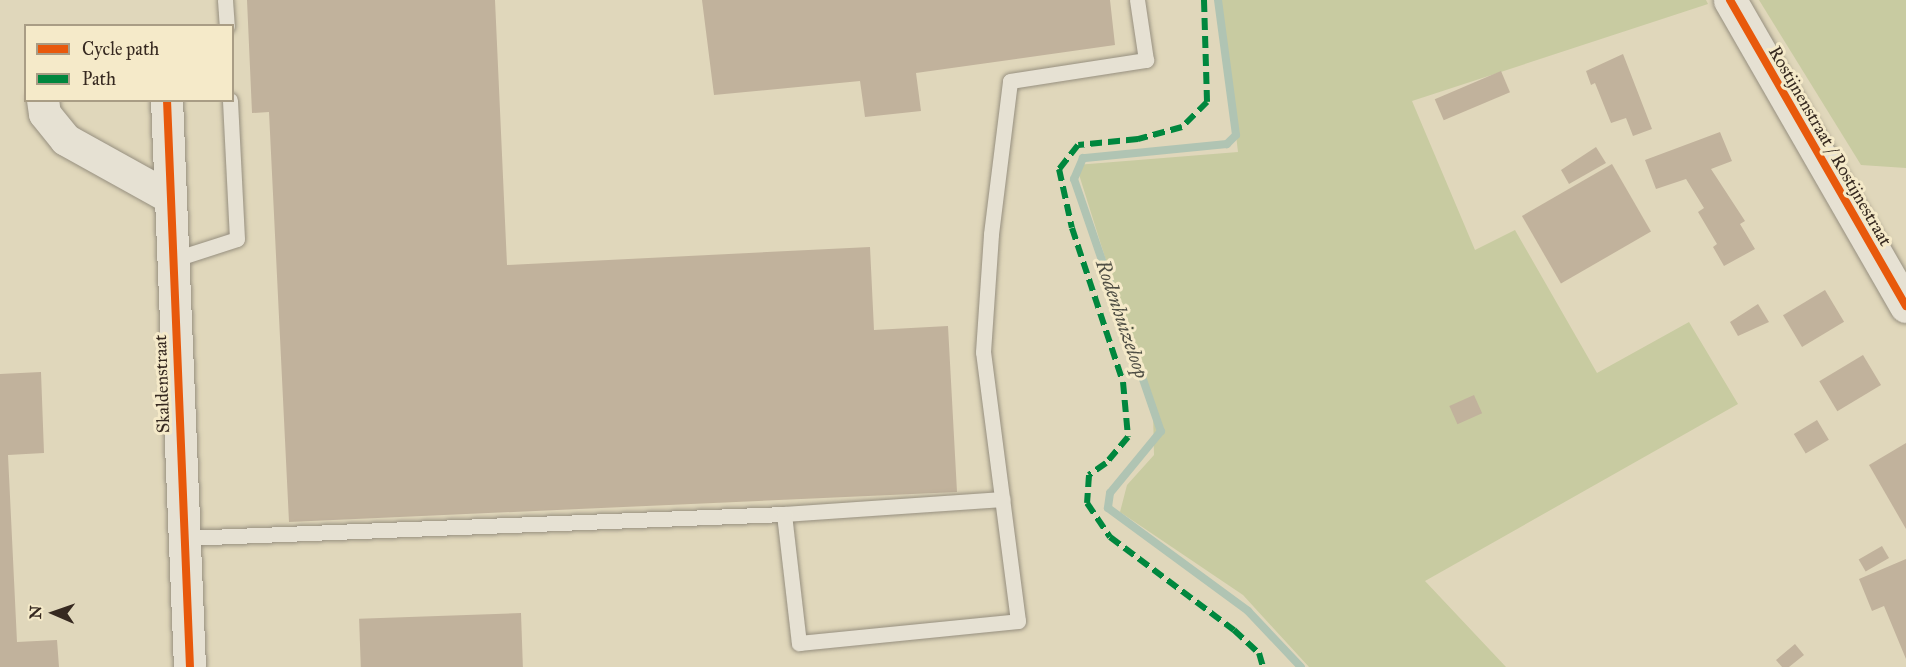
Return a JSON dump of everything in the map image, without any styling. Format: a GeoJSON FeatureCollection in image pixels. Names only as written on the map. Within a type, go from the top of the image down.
{"type":"FeatureCollection","features":[{"type":"Feature","properties":{"kind":"street","name":"Rostijnenstraat / Rostijnestraat"},"geometry":{"type":"LineString","coordinates":[[1730,0],[1906,306]]}},
{"type":"Feature","properties":{"kind":"street"},"geometry":{"type":"LineString","coordinates":[[43,102],[45,114],[66,140],[169,197]]}},
{"type":"Feature","properties":{"kind":"street","name":"Skaldenstraat"},"geometry":{"type":"LineString","coordinates":[[167,102],[169,197],[190,667]]}},
{"type":"Feature","properties":{"kind":"lane"},"geometry":{"type":"LineString","coordinates":[[225,0],[226,24]]}},
{"type":"Feature","properties":{"kind":"lane"},"geometry":{"type":"LineString","coordinates":[[784,514],[799,643],[1018,621],[983,352],[991,234],[1010,81],[1146,60],[1137,0]]}},
{"type":"Feature","properties":{"kind":"lane"},"geometry":{"type":"LineString","coordinates":[[172,260],[237,238],[230,102]]}},
{"type":"Feature","properties":{"kind":"lane"},"geometry":{"type":"LineString","coordinates":[[184,538],[784,514],[1002,499]]}},
{"type":"Feature","properties":{"kind":"green space"},"geometry":{"type":"Polygon","coordinates":[[[1220,0],[1706,0],[1708,4],[1412,101],[1475,250],[1515,230],[1597,373],[1689,322],[1738,404],[1425,581],[1506,667],[1309,667],[1243,595],[1120,512],[1127,485],[1154,455],[1153,410],[1076,165],[1238,152],[1220,0]]]}},
{"type":"Feature","properties":{"kind":"green space"},"geometry":{"type":"Polygon","coordinates":[[[1759,0],[1906,0],[1906,168],[1861,165],[1759,0]]]}},
{"type":"Feature","properties":{"kind":"building"},"geometry":{"type":"Polygon","coordinates":[[[247,0],[495,0],[507,265],[870,247],[874,330],[948,326],[957,492],[289,522],[269,112],[252,113],[247,0]]]}},
{"type":"Feature","properties":{"kind":"building"},"geometry":{"type":"Polygon","coordinates":[[[702,0],[1110,0],[1115,45],[916,73],[921,111],[865,117],[860,81],[714,95],[702,0]]]}},
{"type":"Feature","properties":{"kind":"building"},"geometry":{"type":"Polygon","coordinates":[[[1623,54],[1652,129],[1633,136],[1626,118],[1611,123],[1595,83],[1591,85],[1586,71],[1623,54]]]}},
{"type":"Feature","properties":{"kind":"building"},"geometry":{"type":"Polygon","coordinates":[[[1501,71],[1510,92],[1444,120],[1435,99],[1501,71]]]}},
{"type":"Feature","properties":{"kind":"building"},"geometry":{"type":"Polygon","coordinates":[[[1720,132],[1732,161],[1711,169],[1745,221],[1740,224],[1755,249],[1724,266],[1713,247],[1717,244],[1698,212],[1704,208],[1686,179],[1656,189],[1645,160],[1720,132]]]}},
{"type":"Feature","properties":{"kind":"building"},"geometry":{"type":"Polygon","coordinates":[[[1596,147],[1606,163],[1569,184],[1561,170],[1596,147]]]}},
{"type":"Feature","properties":{"kind":"building"},"geometry":{"type":"Polygon","coordinates":[[[1612,164],[1651,232],[1561,284],[1522,216],[1612,164]]]}},
{"type":"Feature","properties":{"kind":"building"},"geometry":{"type":"Polygon","coordinates":[[[1825,290],[1844,322],[1802,347],[1783,315],[1825,290]]]}},
{"type":"Feature","properties":{"kind":"building"},"geometry":{"type":"Polygon","coordinates":[[[1758,304],[1769,322],[1738,336],[1730,322],[1758,304]]]}},
{"type":"Feature","properties":{"kind":"building"},"geometry":{"type":"Polygon","coordinates":[[[1863,355],[1881,385],[1837,411],[1819,381],[1863,355]]]}},
{"type":"Feature","properties":{"kind":"building"},"geometry":{"type":"Polygon","coordinates":[[[41,372],[44,453],[8,455],[17,642],[57,640],[59,667],[0,667],[0,374],[41,372]]]}},
{"type":"Feature","properties":{"kind":"building"},"geometry":{"type":"Polygon","coordinates":[[[1474,395],[1482,413],[1457,424],[1449,406],[1474,395]]]}},
{"type":"Feature","properties":{"kind":"building"},"geometry":{"type":"Polygon","coordinates":[[[1817,420],[1829,440],[1806,454],[1794,434],[1817,420]]]}},
{"type":"Feature","properties":{"kind":"building"},"geometry":{"type":"Polygon","coordinates":[[[1906,443],[1906,529],[1869,465],[1906,443]]]}},
{"type":"Feature","properties":{"kind":"building"},"geometry":{"type":"Polygon","coordinates":[[[1882,546],[1889,558],[1866,572],[1859,560],[1882,546]]]}},
{"type":"Feature","properties":{"kind":"building"},"geometry":{"type":"Polygon","coordinates":[[[1906,559],[1906,659],[1884,606],[1872,611],[1859,579],[1906,559]]]}},
{"type":"Feature","properties":{"kind":"building"},"geometry":{"type":"Polygon","coordinates":[[[521,613],[523,667],[361,667],[359,619],[521,613]]]}},
{"type":"Feature","properties":{"kind":"building"},"geometry":{"type":"Polygon","coordinates":[[[1795,644],[1804,655],[1789,667],[1782,667],[1776,660],[1795,644]]]}},
{"type":"Feature","properties":{"kind":"waterway","name":"Rodenhuizeloop"},"geometry":{"type":"LineString","coordinates":[[1218,0],[1236,135],[1227,144],[1083,158],[1074,179],[1161,431],[1110,493],[1108,508],[1248,611],[1301,667]]}},
{"type":"Feature","properties":{"kind":"marked path"},"geometry":{"type":"LineString","coordinates":[[1204,0],[1207,102],[1182,127],[1138,139],[1078,145],[1059,169],[1072,228],[1123,382],[1128,437],[1106,463],[1089,475],[1087,503],[1110,537],[1234,630],[1259,653],[1263,667]]}},
{"type":"Feature","properties":{"kind":"cycle path"},"geometry":{"type":"LineString","coordinates":[[1730,0],[1906,306]]}},
{"type":"Feature","properties":{"kind":"cycle path"},"geometry":{"type":"LineString","coordinates":[[167,102],[190,667]]}}]}
